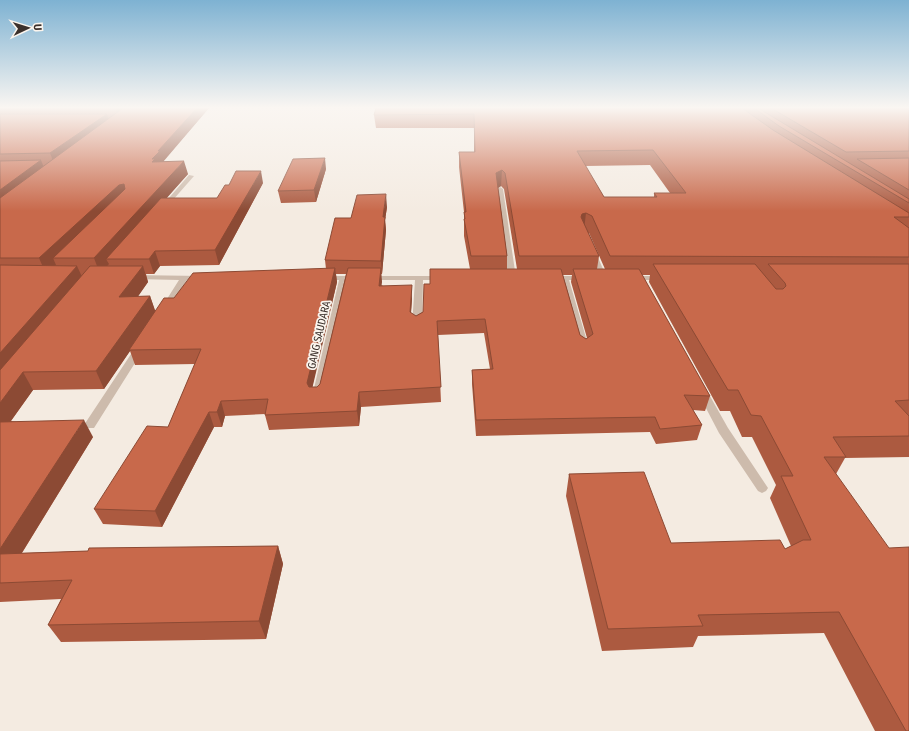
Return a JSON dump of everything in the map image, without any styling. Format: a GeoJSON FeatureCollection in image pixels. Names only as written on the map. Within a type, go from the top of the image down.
{"type":"FeatureCollection","features":[{"type":"Feature","properties":{"kind":"street"},"geometry":{"type":"LineString","coordinates":[[160,212],[191,176]]}},
{"type":"Feature","properties":{"kind":"street"},"geometry":{"type":"LineString","coordinates":[[500,189],[512,278]]}},
{"type":"Feature","properties":{"kind":"street"},"geometry":{"type":"LineString","coordinates":[[591,249],[610,278]]}},
{"type":"Feature","properties":{"kind":"street"},"geometry":{"type":"LineString","coordinates":[[125,277],[208,278]]}},
{"type":"Feature","properties":{"kind":"street"},"geometry":{"type":"LineString","coordinates":[[158,318],[184,278]]}},
{"type":"Feature","properties":{"kind":"street"},"geometry":{"type":"LineString","coordinates":[[312,278],[450,278]]}},
{"type":"Feature","properties":{"kind":"street","name":"GANG SAUDARA"},"geometry":{"type":"LineString","coordinates":[[316,398],[344,278]]}},
{"type":"Feature","properties":{"kind":"street"},"geometry":{"type":"LineString","coordinates":[[418,326],[419,278]]}},
{"type":"Feature","properties":{"kind":"street"},"geometry":{"type":"LineString","coordinates":[[542,278],[610,278],[642,282],[672,278]]}},
{"type":"Feature","properties":{"kind":"street"},"geometry":{"type":"LineString","coordinates":[[564,278],[584,349]]}},
{"type":"Feature","properties":{"kind":"street"},"geometry":{"type":"LineString","coordinates":[[90,425],[146,338]]}},
{"type":"Feature","properties":{"kind":"street"},"geometry":{"type":"LineString","coordinates":[[696,382],[723,430],[762,488]]}},
{"type":"Feature","properties":{"kind":"building"},"geometry":{"type":"Polygon","coordinates":[[[0,142],[66,142],[50,153],[0,154],[0,142]]]}},
{"type":"Feature","properties":{"kind":"building"},"geometry":{"type":"Polygon","coordinates":[[[76,142],[166,142],[152,159],[155,159],[152,162],[184,161],[94,258],[53,258],[125,189],[124,184],[119,185],[39,258],[0,258],[0,198],[76,142]]]}},
{"type":"Feature","properties":{"kind":"building"},"geometry":{"type":"Polygon","coordinates":[[[475,142],[793,142],[909,213],[909,217],[894,217],[909,228],[909,257],[610,256],[592,216],[586,213],[582,214],[581,217],[599,256],[519,256],[505,173],[502,170],[496,173],[507,256],[471,256],[464,219],[464,212],[466,212],[459,152],[475,152],[475,142]],[[653,150],[577,151],[604,197],[657,197],[654,193],[686,193],[653,150]]]}},
{"type":"Feature","properties":{"kind":"building"},"geometry":{"type":"Polygon","coordinates":[[[806,142],[815,142],[909,199],[909,203],[806,142]]]}},
{"type":"Feature","properties":{"kind":"building"},"geometry":{"type":"Polygon","coordinates":[[[829,142],[909,142],[909,151],[846,152],[829,142]]]}},
{"type":"Feature","properties":{"kind":"building"},"geometry":{"type":"Polygon","coordinates":[[[325,158],[314,190],[278,191],[293,159],[325,158]]]}},
{"type":"Feature","properties":{"kind":"building"},"geometry":{"type":"Polygon","coordinates":[[[909,158],[909,190],[857,159],[909,158]]]}},
{"type":"Feature","properties":{"kind":"building"},"geometry":{"type":"Polygon","coordinates":[[[41,160],[0,190],[0,161],[41,160]]]}},
{"type":"Feature","properties":{"kind":"building"},"geometry":{"type":"Polygon","coordinates":[[[236,171],[261,171],[215,250],[155,251],[149,259],[106,259],[161,198],[217,198],[225,185],[229,185],[236,171]]]}},
{"type":"Feature","properties":{"kind":"building"},"geometry":{"type":"Polygon","coordinates":[[[386,194],[383,217],[385,217],[381,261],[325,260],[335,218],[351,218],[357,195],[386,194]]]}},
{"type":"Feature","properties":{"kind":"building"},"geometry":{"type":"Polygon","coordinates":[[[653,264],[755,264],[776,289],[783,289],[786,286],[785,283],[768,264],[909,264],[909,400],[895,401],[909,416],[909,436],[833,437],[846,457],[824,457],[889,548],[909,547],[909,731],[906,731],[839,612],[698,615],[703,626],[608,629],[569,474],[644,472],[671,543],[780,540],[785,549],[803,540],[811,540],[781,476],[793,476],[761,416],[751,415],[738,390],[728,390],[653,264]]]}},
{"type":"Feature","properties":{"kind":"building"},"geometry":{"type":"Polygon","coordinates":[[[0,265],[77,266],[0,353],[0,265]]]}},
{"type":"Feature","properties":{"kind":"building"},"geometry":{"type":"Polygon","coordinates":[[[90,266],[143,266],[119,297],[150,296],[96,371],[23,372],[0,403],[0,370],[90,266]]]}},
{"type":"Feature","properties":{"kind":"building"},"geometry":{"type":"Polygon","coordinates":[[[335,268],[307,383],[309,387],[317,387],[320,384],[348,268],[381,268],[379,286],[412,285],[410,312],[416,316],[423,312],[424,284],[430,284],[430,269],[561,269],[580,335],[586,339],[593,334],[573,269],[639,269],[710,396],[684,395],[702,425],[660,429],[655,417],[476,420],[472,370],[493,369],[485,319],[437,321],[441,387],[359,392],[357,411],[265,415],[268,399],[221,401],[217,412],[209,412],[155,511],[94,509],[147,426],[168,427],[201,349],[129,350],[164,298],[174,298],[193,273],[335,268]]]}},
{"type":"Feature","properties":{"kind":"building"},"geometry":{"type":"Polygon","coordinates":[[[84,420],[0,549],[0,422],[84,420]]]}},
{"type":"Feature","properties":{"kind":"building"},"geometry":{"type":"Polygon","coordinates":[[[278,546],[259,621],[48,625],[72,580],[0,583],[0,554],[88,551],[89,548],[278,546]]]}}]}
